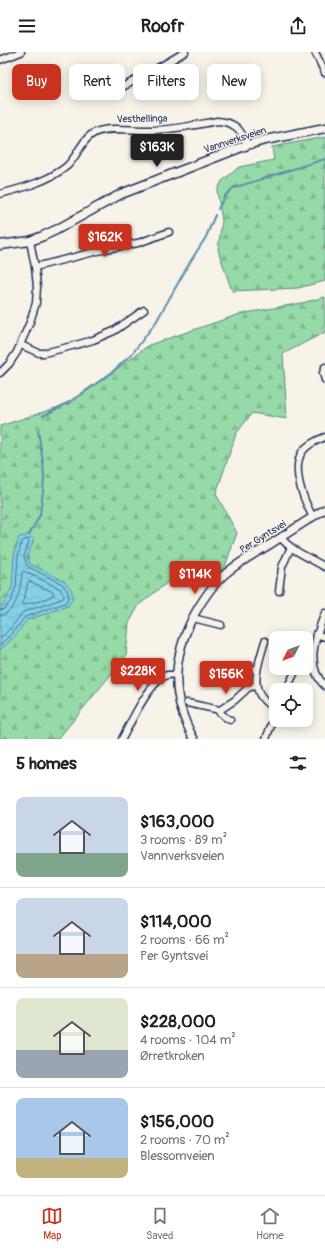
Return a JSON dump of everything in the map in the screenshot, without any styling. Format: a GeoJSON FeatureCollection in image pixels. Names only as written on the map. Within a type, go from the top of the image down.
{"type":"FeatureCollection","features":[{"type":"Feature","properties":{"kind":"main road","name":"Vannverksveien"},"geometry":{"type":"LineString","coordinates":[[0,245],[30,241],[56,230],[121,194],[247,145],[325,128]]}},
{"type":"Feature","properties":{"kind":"street"},"geometry":{"type":"LineString","coordinates":[[0,60],[21,52]]}},
{"type":"Feature","properties":{"kind":"street"},"geometry":{"type":"LineString","coordinates":[[125,86],[185,52]]}},
{"type":"Feature","properties":{"kind":"street"},"geometry":{"type":"LineString","coordinates":[[315,52],[325,73]]}},
{"type":"Feature","properties":{"kind":"street","name":"Vesthellinga"},"geometry":{"type":"LineString","coordinates":[[0,194],[50,177],[71,162],[88,137],[101,130],[156,130],[217,121],[230,123],[238,128],[247,145]]}},
{"type":"Feature","properties":{"kind":"street"},"geometry":{"type":"LineString","coordinates":[[36,266],[138,243],[169,232]]}},
{"type":"Feature","properties":{"kind":"street"},"geometry":{"type":"LineString","coordinates":[[0,373],[13,358],[21,345],[36,303],[36,266],[30,241]]}},
{"type":"Feature","properties":{"kind":"street"},"geometry":{"type":"LineString","coordinates":[[21,345],[39,353],[50,352],[93,340],[123,326],[144,310]]}},
{"type":"Feature","properties":{"kind":"street"},"geometry":{"type":"LineString","coordinates":[[325,367],[323,373],[325,380]]}},
{"type":"Feature","properties":{"kind":"street"},"geometry":{"type":"LineString","coordinates":[[313,517],[307,506],[299,479],[298,468],[300,458],[306,448],[325,437]]}},
{"type":"Feature","properties":{"kind":"street","name":"Per Gyntsvei"},"geometry":{"type":"LineString","coordinates":[[194,739],[186,722],[179,698],[176,674],[178,654],[200,605],[210,589],[235,566],[325,509]]}},
{"type":"Feature","properties":{"kind":"street"},"geometry":{"type":"LineString","coordinates":[[281,538],[291,547],[325,567]]}},
{"type":"Feature","properties":{"kind":"street"},"geometry":{"type":"LineString","coordinates":[[279,592],[282,567],[291,547]]}},
{"type":"Feature","properties":{"kind":"street"},"geometry":{"type":"LineString","coordinates":[[325,613],[316,634],[313,656],[315,670],[321,683],[325,686]]}},
{"type":"Feature","properties":{"kind":"street"},"geometry":{"type":"LineString","coordinates":[[193,618],[221,625]]}},
{"type":"Feature","properties":{"kind":"street"},"geometry":{"type":"LineString","coordinates":[[316,634],[325,637]]}},
{"type":"Feature","properties":{"kind":"street"},"geometry":{"type":"LineString","coordinates":[[265,641],[255,679],[263,700],[269,705]]}},
{"type":"Feature","properties":{"kind":"street"},"geometry":{"type":"LineString","coordinates":[[244,667],[257,670]]}},
{"type":"Feature","properties":{"kind":"street"},"geometry":{"type":"LineString","coordinates":[[122,739],[151,688],[167,675],[176,674]]}},
{"type":"Feature","properties":{"kind":"street"},"geometry":{"type":"LineString","coordinates":[[187,703],[220,710],[235,700],[248,688],[254,686],[257,687]]}},
{"type":"Feature","properties":{"kind":"street"},"geometry":{"type":"LineString","coordinates":[[216,709],[230,720]]}},
{"type":"Feature","properties":{"kind":"street"},"geometry":{"type":"LineString","coordinates":[[266,739],[270,727]]}},
{"type":"Feature","properties":{"kind":"green space"},"geometry":{"type":"Polygon","coordinates":[[[325,137],[325,281],[298,288],[232,291],[218,250],[222,220],[217,191],[222,181],[239,167],[274,160],[272,147],[325,137]]]}},
{"type":"Feature","properties":{"kind":"green space"},"geometry":{"type":"Polygon","coordinates":[[[325,297],[325,332],[283,354],[287,419],[252,413],[236,434],[216,494],[237,533],[225,566],[211,580],[179,573],[139,605],[129,623],[126,656],[58,739],[0,739],[0,426],[71,403],[149,345],[240,314],[302,303],[325,297]]]}},
{"type":"Feature","properties":{"kind":"water"},"geometry":{"type":"Polygon","coordinates":[[[29,535],[34,540],[27,556],[30,564],[64,581],[71,588],[73,598],[68,606],[27,620],[16,635],[0,650],[0,608],[7,598],[12,586],[14,555],[19,537],[29,535]]]}},
{"type":"Feature","properties":{"kind":"waterway"},"geometry":{"type":"LineString","coordinates":[[218,209],[224,197],[233,188],[325,159]]}},
{"type":"Feature","properties":{"kind":"waterway"},"geometry":{"type":"LineString","coordinates":[[43,416],[84,392],[111,373],[132,354],[156,322],[206,237],[215,215]]}},
{"type":"Feature","properties":{"kind":"waterway"},"geometry":{"type":"LineString","coordinates":[[29,535],[40,515],[43,491],[43,462],[38,430]]}}]}
